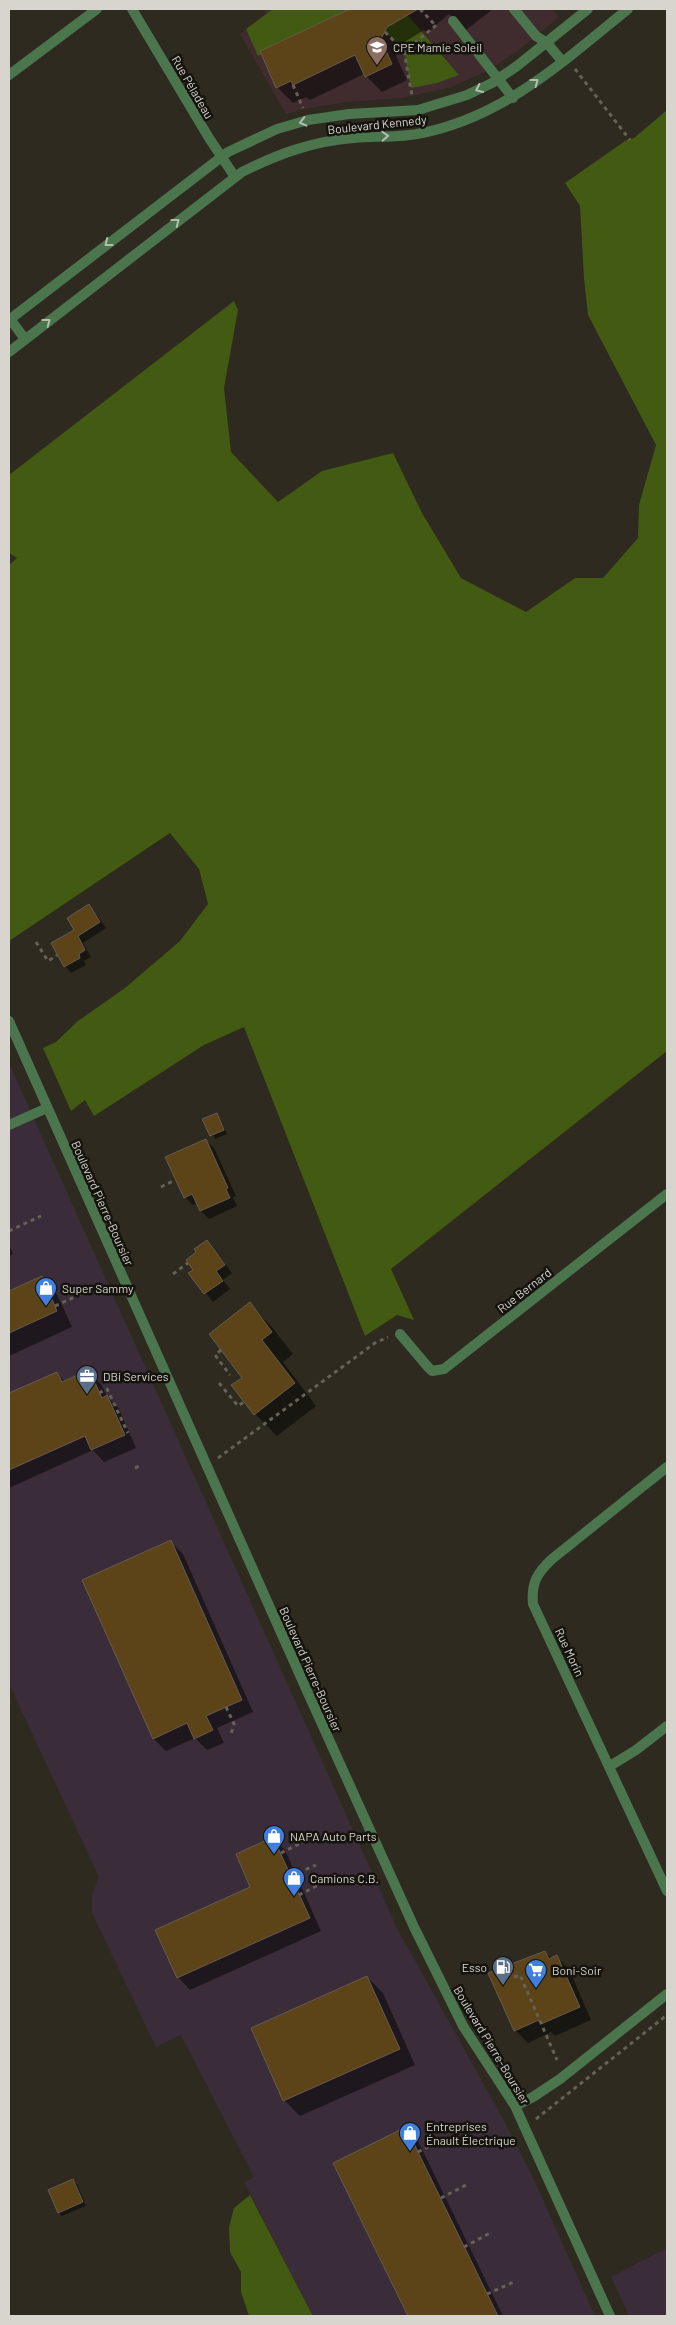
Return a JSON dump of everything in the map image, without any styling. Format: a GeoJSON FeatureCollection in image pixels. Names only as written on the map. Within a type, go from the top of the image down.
{"type":"FeatureCollection","features":[{"type":"Feature","properties":{"kind":"street"},"geometry":{"type":"LineString","coordinates":[[9,75],[96,9]]}},
{"type":"Feature","properties":{"kind":"street","name":"Rue Péladeau"},"geometry":{"type":"LineString","coordinates":[[132,9],[235,177]]}},
{"type":"Feature","properties":{"kind":"street"},"geometry":{"type":"LineString","coordinates":[[514,9],[536,36],[547,43],[562,61]]}},
{"type":"Feature","properties":{"kind":"street","name":"Boulevard Kennedy"},"geometry":{"type":"LineString","coordinates":[[9,320],[221,156],[266,134],[300,122],[349,114],[418,110],[466,95],[499,78],[547,43],[588,9]]}},
{"type":"Feature","properties":{"kind":"street","name":"Boulevard Kennedy"},"geometry":{"type":"LineString","coordinates":[[9,352],[235,177],[277,156],[309,145],[354,138],[421,134],[469,120],[513,98],[628,9]]}},
{"type":"Feature","properties":{"kind":"street"},"geometry":{"type":"LineString","coordinates":[[447,21],[499,78],[513,98]]}},
{"type":"Feature","properties":{"kind":"street"},"geometry":{"type":"LineString","coordinates":[[9,320],[25,339]]}},
{"type":"Feature","properties":{"kind":"street","name":"Boulevard Pierre-Boursier"},"geometry":{"type":"LineString","coordinates":[[9,1021],[314,1708],[444,1991],[472,2041],[515,2106],[610,2316]]}},
{"type":"Feature","properties":{"kind":"street"},"geometry":{"type":"LineString","coordinates":[[9,1125],[47,1108]]}},
{"type":"Feature","properties":{"kind":"street","name":"Rue Bernard"},"geometry":{"type":"LineString","coordinates":[[400,1334],[432,1371],[444,1369],[667,1194]]}},
{"type":"Feature","properties":{"kind":"street","name":"Rue Morin"},"geometry":{"type":"LineString","coordinates":[[667,1466],[552,1559],[538,1574],[534,1582],[533,1604],[667,1891]]}},
{"type":"Feature","properties":{"kind":"street"},"geometry":{"type":"LineString","coordinates":[[610,1766],[636,1750],[667,1726]]}},
{"type":"Feature","properties":{"kind":"street"},"geometry":{"type":"LineString","coordinates":[[515,2106],[533,2097],[560,2079],[667,1994]]}},
{"type":"Feature","properties":{"kind":"path"},"geometry":{"type":"LineString","coordinates":[[420,9],[436,26]]}},
{"type":"Feature","properties":{"kind":"path"},"geometry":{"type":"LineString","coordinates":[[404,51],[436,26],[447,21]]}},
{"type":"Feature","properties":{"kind":"path"},"geometry":{"type":"LineString","coordinates":[[385,32],[404,51],[412,96]]}},
{"type":"Feature","properties":{"kind":"path"},"geometry":{"type":"LineString","coordinates":[[573,67],[630,140]]}},
{"type":"Feature","properties":{"kind":"path"},"geometry":{"type":"LineString","coordinates":[[294,85],[304,109]]}},
{"type":"Feature","properties":{"kind":"path"},"geometry":{"type":"LineString","coordinates":[[36,942],[48,961],[58,955]]}},
{"type":"Feature","properties":{"kind":"path"},"geometry":{"type":"LineString","coordinates":[[161,1187],[175,1180]]}},
{"type":"Feature","properties":{"kind":"path"},"geometry":{"type":"LineString","coordinates":[[9,1231],[41,1216]]}},
{"type":"Feature","properties":{"kind":"path"},"geometry":{"type":"LineString","coordinates":[[173,1274],[188,1263]]}},
{"type":"Feature","properties":{"kind":"path"},"geometry":{"type":"LineString","coordinates":[[55,1306],[81,1294]]}},
{"type":"Feature","properties":{"kind":"path"},"geometry":{"type":"LineString","coordinates":[[206,1464],[218,1458],[375,1343],[386,1337],[400,1334]]}},
{"type":"Feature","properties":{"kind":"path"},"geometry":{"type":"LineString","coordinates":[[221,1350],[215,1355],[230,1375]]}},
{"type":"Feature","properties":{"kind":"path"},"geometry":{"type":"LineString","coordinates":[[219,1383],[238,1406],[244,1402]]}},
{"type":"Feature","properties":{"kind":"path"},"geometry":{"type":"LineString","coordinates":[[99,1393],[107,1389],[128,1433]]}},
{"type":"Feature","properties":{"kind":"path"},"geometry":{"type":"LineString","coordinates":[[135,1468],[142,1465]]}},
{"type":"Feature","properties":{"kind":"path"},"geometry":{"type":"LineString","coordinates":[[226,1707],[234,1724],[231,1734]]}},
{"type":"Feature","properties":{"kind":"path"},"geometry":{"type":"LineString","coordinates":[[280,1852],[305,1841]]}},
{"type":"Feature","properties":{"kind":"path"},"geometry":{"type":"LineString","coordinates":[[291,1876],[316,1865]]}},
{"type":"Feature","properties":{"kind":"path"},"geometry":{"type":"LineString","coordinates":[[299,1894],[324,1882]]}},
{"type":"Feature","properties":{"kind":"path"},"geometry":{"type":"LineString","coordinates":[[514,1977],[520,1975],[557,2060]]}},
{"type":"Feature","properties":{"kind":"path"},"geometry":{"type":"LineString","coordinates":[[524,1998],[529,1995]]}},
{"type":"Feature","properties":{"kind":"path"},"geometry":{"type":"LineString","coordinates":[[543,2114],[667,2015]]}},
{"type":"Feature","properties":{"kind":"path"},"geometry":{"type":"LineString","coordinates":[[418,2152],[446,2138]]}},
{"type":"Feature","properties":{"kind":"path"},"geometry":{"type":"LineString","coordinates":[[440,2198],[468,2184]]}},
{"type":"Feature","properties":{"kind":"path"},"geometry":{"type":"LineString","coordinates":[[464,2246],[492,2232]]}},
{"type":"Feature","properties":{"kind":"path"},"geometry":{"type":"LineString","coordinates":[[487,2294],[516,2281]]}},
{"type":"Feature","properties":{"kind":"shaded area","name":"CPE Mamie Soleil"},"geometry":{"type":"Polygon","coordinates":[[[263,9],[552,9],[559,17],[520,49],[487,71],[452,87],[403,98],[346,102],[286,114],[240,34],[266,14],[263,9]]]}},
{"type":"Feature","properties":{"kind":"shaded area"},"geometry":{"type":"Polygon","coordinates":[[[9,1063],[397,1928],[502,2117],[535,2182],[595,2316],[313,2316],[244,2182],[254,2177],[181,2035],[156,2047],[92,1913],[92,1894],[99,1877],[9,1684],[9,1063]]]}},
{"type":"Feature","properties":{"kind":"shaded area"},"geometry":{"type":"Polygon","coordinates":[[[667,2248],[667,2316],[629,2316],[611,2277],[667,2248]]]}},
{"type":"Feature","properties":{"kind":"green space"},"geometry":{"type":"Polygon","coordinates":[[[273,9],[353,9],[348,15],[344,12],[274,44],[276,48],[258,56],[246,29],[273,9]]]}},
{"type":"Feature","properties":{"kind":"green space"},"geometry":{"type":"Polygon","coordinates":[[[407,15],[459,75],[437,83],[411,88],[404,51],[385,32],[387,27],[407,15]]]}},
{"type":"Feature","properties":{"kind":"green space"},"geometry":{"type":"Polygon","coordinates":[[[667,110],[667,1051],[391,1269],[414,1320],[397,1315],[365,1336],[244,1027],[204,1045],[94,1116],[85,1100],[71,1111],[43,1048],[56,1042],[78,1021],[125,988],[180,941],[208,904],[199,869],[170,833],[9,941],[9,565],[17,558],[9,553],[9,475],[234,301],[238,310],[224,388],[231,452],[278,502],[322,471],[393,453],[422,513],[461,578],[526,612],[575,578],[603,578],[638,538],[639,505],[656,445],[588,315],[580,206],[565,183],[625,141],[634,138],[667,110]]]}},
{"type":"Feature","properties":{"kind":"green space"},"geometry":{"type":"Polygon","coordinates":[[[250,2195],[313,2316],[249,2316],[241,2292],[241,2272],[230,2252],[229,2227],[234,2208],[250,2195]]]}},
{"type":"Feature","properties":{"kind":"building"},"geometry":{"type":"Polygon","coordinates":[[[350,9],[418,9],[387,27],[381,39],[392,64],[365,77],[355,55],[293,85],[291,81],[276,88],[260,51],[350,9]]]}},
{"type":"Feature","properties":{"kind":"building"},"geometry":{"type":"Polygon","coordinates":[[[89,904],[100,922],[78,936],[85,950],[79,954],[80,958],[64,967],[51,943],[74,930],[67,918],[89,904]]]}},
{"type":"Feature","properties":{"kind":"building"},"geometry":{"type":"Polygon","coordinates":[[[217,1113],[224,1130],[210,1136],[202,1119],[217,1113]]]}},
{"type":"Feature","properties":{"kind":"building"},"geometry":{"type":"Polygon","coordinates":[[[206,1139],[228,1188],[226,1189],[230,1198],[200,1211],[192,1194],[184,1198],[165,1157],[206,1139]]]}},
{"type":"Feature","properties":{"kind":"building"},"geometry":{"type":"Polygon","coordinates":[[[207,1240],[225,1265],[216,1271],[223,1281],[204,1294],[188,1273],[193,1270],[186,1260],[196,1252],[194,1249],[207,1240]]]}},
{"type":"Feature","properties":{"kind":"building"},"geometry":{"type":"Polygon","coordinates":[[[42,1276],[57,1311],[9,1333],[9,1291],[42,1276]]]}},
{"type":"Feature","properties":{"kind":"building"},"geometry":{"type":"Polygon","coordinates":[[[250,1302],[272,1332],[262,1340],[295,1383],[254,1415],[231,1385],[242,1378],[209,1334],[250,1302]]]}},
{"type":"Feature","properties":{"kind":"building"},"geometry":{"type":"Polygon","coordinates":[[[89,1370],[102,1398],[107,1395],[125,1435],[91,1450],[85,1436],[9,1470],[9,1393],[57,1372],[62,1382],[89,1370]]]}},
{"type":"Feature","properties":{"kind":"building"},"geometry":{"type":"Polygon","coordinates":[[[171,1540],[242,1700],[206,1716],[213,1730],[194,1739],[187,1723],[153,1739],[82,1580],[171,1540]]]}},
{"type":"Feature","properties":{"kind":"building"},"geometry":{"type":"Polygon","coordinates":[[[273,1837],[310,1918],[177,1978],[155,1930],[250,1887],[236,1854],[273,1837]]]}},
{"type":"Feature","properties":{"kind":"building"},"geometry":{"type":"Polygon","coordinates":[[[545,1951],[549,1959],[557,1955],[580,2007],[541,2024],[539,2020],[514,2031],[488,1973],[545,1951]]]}},
{"type":"Feature","properties":{"kind":"building"},"geometry":{"type":"Polygon","coordinates":[[[367,1976],[400,2049],[283,2101],[251,2028],[367,1976]]]}},
{"type":"Feature","properties":{"kind":"building"},"geometry":{"type":"Polygon","coordinates":[[[406,2127],[498,2316],[408,2316],[333,2163],[406,2127]]]}},
{"type":"Feature","properties":{"kind":"building"},"geometry":{"type":"Polygon","coordinates":[[[73,2179],[83,2202],[58,2213],[48,2190],[73,2179]]]}},
{"type":"Feature","properties":{"kind":"place","name":"CPE Mamie Soleil"},"geometry":{"type":"Point","coordinates":[377,66]}},
{"type":"Feature","properties":{"kind":"place","name":"Super Sammy"},"geometry":{"type":"Point","coordinates":[46,1307]}},
{"type":"Feature","properties":{"kind":"place","name":"DBi Services"},"geometry":{"type":"Point","coordinates":[87,1395]}},
{"type":"Feature","properties":{"kind":"place","name":"NAPA Auto Parts"},"geometry":{"type":"Point","coordinates":[274,1855]}},
{"type":"Feature","properties":{"kind":"place","name":"Camions C.B."},"geometry":{"type":"Point","coordinates":[294,1897]}},
{"type":"Feature","properties":{"kind":"place","name":"Esso"},"geometry":{"type":"Point","coordinates":[503,1986]}},
{"type":"Feature","properties":{"kind":"place","name":"Boni-Soir"},"geometry":{"type":"Point","coordinates":[536,1989]}},
{"type":"Feature","properties":{"kind":"place","name":"Entreprises Énault Électrique"},"geometry":{"type":"Point","coordinates":[410,2152]}}]}
